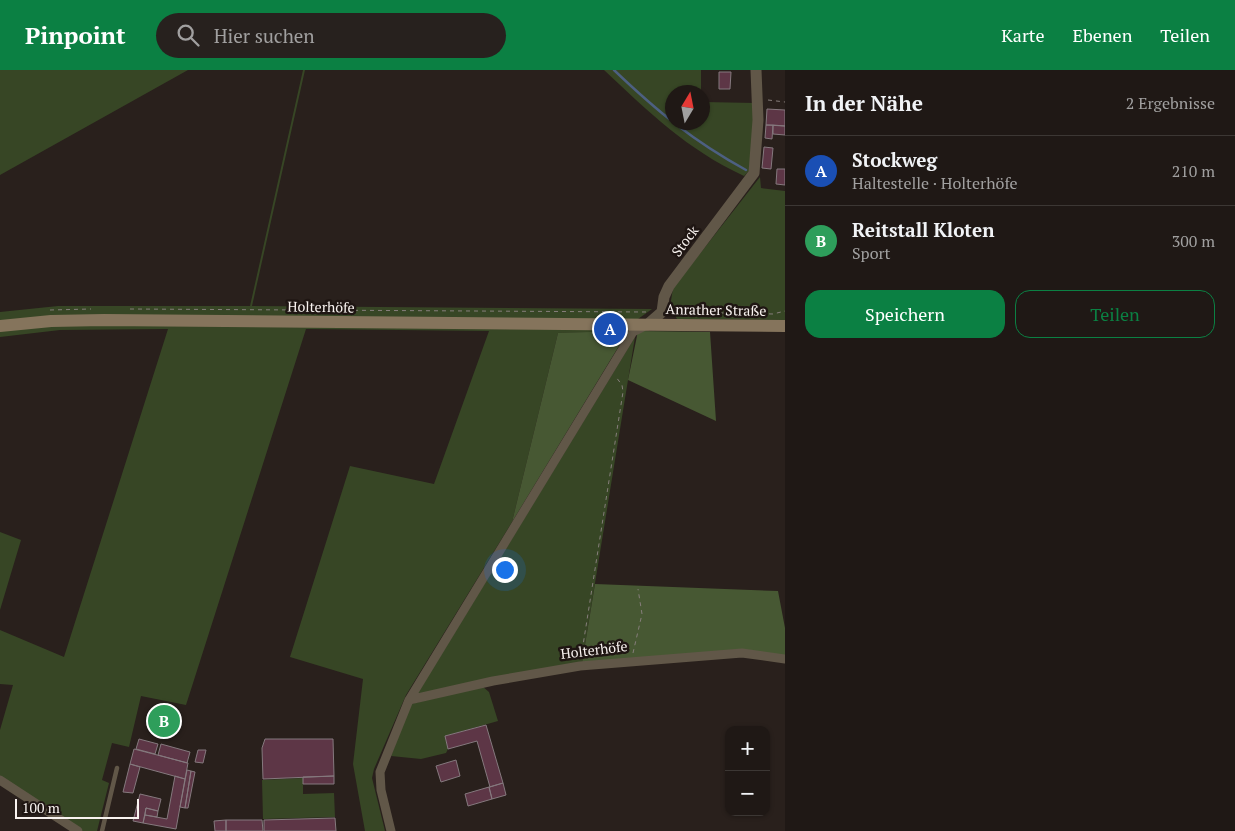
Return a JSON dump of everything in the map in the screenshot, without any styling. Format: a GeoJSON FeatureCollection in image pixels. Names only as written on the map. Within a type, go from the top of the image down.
{"type":"FeatureCollection","features":[{"type":"Feature","properties":{"kind":"main road","name":"Holterhöfe"},"geometry":{"type":"LineString","coordinates":[[0,326],[82,320],[641,327]]}},
{"type":"Feature","properties":{"kind":"main road","name":"Anrather Straße"},"geometry":{"type":"LineString","coordinates":[[641,327],[785,326]]}},
{"type":"Feature","properties":{"kind":"street"},"geometry":{"type":"LineString","coordinates":[[756,70],[758,99]]}},
{"type":"Feature","properties":{"kind":"street","name":"Stock"},"geometry":{"type":"LineString","coordinates":[[662,312],[664,297],[669,286],[754,172],[758,99]]}},
{"type":"Feature","properties":{"kind":"street"},"geometry":{"type":"LineString","coordinates":[[391,831],[382,794],[380,772],[409,700],[609,372],[641,327],[662,312]]}},
{"type":"Feature","properties":{"kind":"street","name":"Holterhöfe"},"geometry":{"type":"LineString","coordinates":[[409,700],[493,681],[580,666],[742,653],[785,659]]}},
{"type":"Feature","properties":{"kind":"street"},"geometry":{"type":"LineString","coordinates":[[0,780],[78,831]]}},
{"type":"Feature","properties":{"kind":"lane"},"geometry":{"type":"LineString","coordinates":[[102,831],[116,768]]}},
{"type":"Feature","properties":{"kind":"path"},"geometry":{"type":"LineString","coordinates":[[758,99],[785,102]]}},
{"type":"Feature","properties":{"kind":"path"},"geometry":{"type":"LineString","coordinates":[[47,310],[95,309]]}},
{"type":"Feature","properties":{"kind":"path"},"geometry":{"type":"LineString","coordinates":[[124,309],[773,314],[785,311]]}},
{"type":"Feature","properties":{"kind":"path"},"geometry":{"type":"LineString","coordinates":[[580,666],[622,392],[619,380],[609,372]]}},
{"type":"Feature","properties":{"kind":"path"},"geometry":{"type":"LineString","coordinates":[[630,661],[642,619],[638,589]]}},
{"type":"Feature","properties":{"kind":"green space"},"geometry":{"type":"Polygon","coordinates":[[[0,70],[188,70],[0,175],[0,70]]]}},
{"type":"Feature","properties":{"kind":"green space"},"geometry":{"type":"Polygon","coordinates":[[[303,70],[305,70],[252,306],[652,309],[638,319],[0,323],[0,312],[58,306],[250,306],[303,70]]]}},
{"type":"Feature","properties":{"kind":"green space"},"geometry":{"type":"Polygon","coordinates":[[[604,70],[701,70],[701,85],[665,85],[665,125],[604,70]]]}},
{"type":"Feature","properties":{"kind":"green space"},"geometry":{"type":"Polygon","coordinates":[[[710,102],[755,103],[751,169],[744,176],[686,142],[671,130],[710,130],[710,102]]]}},
{"type":"Feature","properties":{"kind":"green space"},"geometry":{"type":"Polygon","coordinates":[[[760,177],[761,188],[785,191],[785,320],[677,319],[670,307],[673,288],[760,177]]]}},
{"type":"Feature","properties":{"kind":"green space"},"geometry":{"type":"Polygon","coordinates":[[[47,324],[627,329],[628,331],[621,332],[558,333],[512,522],[406,695],[374,769],[372,778],[385,831],[365,831],[353,764],[363,679],[290,657],[350,466],[434,484],[489,331],[306,329],[186,705],[141,696],[129,747],[112,743],[102,780],[109,783],[97,831],[83,831],[0,777],[0,730],[13,685],[0,684],[0,630],[64,657],[168,329],[60,330],[0,337],[0,329],[47,324]]]}},
{"type":"Feature","properties":{"kind":"green space"},"geometry":{"type":"Polygon","coordinates":[[[628,331],[512,522],[558,333],[628,331]]]}},
{"type":"Feature","properties":{"kind":"green space"},"geometry":{"type":"Polygon","coordinates":[[[638,331],[710,332],[716,421],[628,380],[638,331]]]}},
{"type":"Feature","properties":{"kind":"green space"},"geometry":{"type":"Polygon","coordinates":[[[635,337],[582,663],[416,696],[635,337]]]}},
{"type":"Feature","properties":{"kind":"green space"},"geometry":{"type":"Polygon","coordinates":[[[0,532],[21,540],[0,610],[0,532]]]}},
{"type":"Feature","properties":{"kind":"green space"},"geometry":{"type":"Polygon","coordinates":[[[595,584],[778,591],[785,628],[785,656],[742,650],[582,663],[595,584]]]}},
{"type":"Feature","properties":{"kind":"green space"},"geometry":{"type":"Polygon","coordinates":[[[482,686],[489,692],[498,721],[445,736],[448,749],[446,753],[421,759],[391,756],[411,704],[482,686]]]}},
{"type":"Feature","properties":{"kind":"green space"},"geometry":{"type":"Polygon","coordinates":[[[303,778],[303,794],[334,793],[335,817],[263,819],[262,780],[303,778]]]}},
{"type":"Feature","properties":{"kind":"building"},"geometry":{"type":"Polygon","coordinates":[[[719,72],[731,72],[730,89],[719,89],[719,72]]]}},
{"type":"Feature","properties":{"kind":"building"},"geometry":{"type":"Polygon","coordinates":[[[767,109],[785,110],[785,126],[766,125],[767,109]]]}},
{"type":"Feature","properties":{"kind":"building"},"geometry":{"type":"Polygon","coordinates":[[[766,125],[773,125],[772,139],[765,138],[766,125]]]}},
{"type":"Feature","properties":{"kind":"building"},"geometry":{"type":"Polygon","coordinates":[[[773,125],[785,126],[785,135],[773,134],[773,125]]]}},
{"type":"Feature","properties":{"kind":"building"},"geometry":{"type":"Polygon","coordinates":[[[764,147],[773,148],[771,169],[762,168],[764,147]]]}},
{"type":"Feature","properties":{"kind":"building"},"geometry":{"type":"Polygon","coordinates":[[[777,169],[785,169],[785,185],[776,184],[777,169]]]}},
{"type":"Feature","properties":{"kind":"building"},"geometry":{"type":"Polygon","coordinates":[[[486,725],[503,783],[490,787],[477,741],[448,749],[445,736],[486,725]]]}},
{"type":"Feature","properties":{"kind":"building"},"geometry":{"type":"Polygon","coordinates":[[[139,739],[158,744],[155,754],[136,749],[139,739]]]}},
{"type":"Feature","properties":{"kind":"building"},"geometry":{"type":"Polygon","coordinates":[[[265,739],[333,739],[334,776],[263,779],[262,748],[265,739]]]}},
{"type":"Feature","properties":{"kind":"building"},"geometry":{"type":"Polygon","coordinates":[[[161,744],[190,752],[187,763],[158,755],[161,744]]]}},
{"type":"Feature","properties":{"kind":"building"},"geometry":{"type":"Polygon","coordinates":[[[134,749],[188,763],[185,779],[130,764],[134,749]]]}},
{"type":"Feature","properties":{"kind":"building"},"geometry":{"type":"Polygon","coordinates":[[[198,750],[206,750],[203,763],[195,762],[198,750]]]}},
{"type":"Feature","properties":{"kind":"building"},"geometry":{"type":"Polygon","coordinates":[[[456,760],[460,776],[441,782],[436,766],[456,760]]]}},
{"type":"Feature","properties":{"kind":"building"},"geometry":{"type":"Polygon","coordinates":[[[130,764],[140,767],[133,793],[123,792],[130,764]]]}},
{"type":"Feature","properties":{"kind":"building"},"geometry":{"type":"Polygon","coordinates":[[[187,770],[191,771],[185,808],[180,807],[187,770]]]}},
{"type":"Feature","properties":{"kind":"building"},"geometry":{"type":"Polygon","coordinates":[[[191,771],[195,772],[188,808],[185,808],[191,771]]]}},
{"type":"Feature","properties":{"kind":"building"},"geometry":{"type":"Polygon","coordinates":[[[175,776],[185,779],[176,829],[143,823],[145,815],[167,819],[175,776]]]}},
{"type":"Feature","properties":{"kind":"building"},"geometry":{"type":"Polygon","coordinates":[[[334,776],[334,784],[303,784],[303,777],[334,776]]]}},
{"type":"Feature","properties":{"kind":"building"},"geometry":{"type":"Polygon","coordinates":[[[503,783],[506,795],[492,799],[489,787],[503,783]]]}},
{"type":"Feature","properties":{"kind":"building"},"geometry":{"type":"Polygon","coordinates":[[[489,787],[492,799],[468,806],[465,794],[489,787]]]}},
{"type":"Feature","properties":{"kind":"building"},"geometry":{"type":"Polygon","coordinates":[[[140,794],[161,799],[158,811],[146,808],[143,823],[133,821],[140,794]]]}},
{"type":"Feature","properties":{"kind":"building"},"geometry":{"type":"Polygon","coordinates":[[[146,808],[158,811],[157,817],[145,815],[146,808]]]}},
{"type":"Feature","properties":{"kind":"building"},"geometry":{"type":"Polygon","coordinates":[[[335,818],[336,831],[264,831],[264,820],[335,818]]]}},
{"type":"Feature","properties":{"kind":"building"},"geometry":{"type":"Polygon","coordinates":[[[226,820],[262,820],[263,831],[226,831],[226,820]]]}},
{"type":"Feature","properties":{"kind":"building"},"geometry":{"type":"Polygon","coordinates":[[[226,820],[226,831],[215,831],[214,821],[226,820]]]}},
{"type":"Feature","properties":{"kind":"waterway"},"geometry":{"type":"LineString","coordinates":[[614,70],[645,99],[676,124],[709,148],[746,170]]}},
{"type":"Feature","properties":{"kind":"place","name":"Stockweg"},"geometry":{"type":"Point","coordinates":[610,329]}},
{"type":"Feature","properties":{"kind":"place","name":"Reitstall Kloten"},"geometry":{"type":"Point","coordinates":[164,721]}}]}
